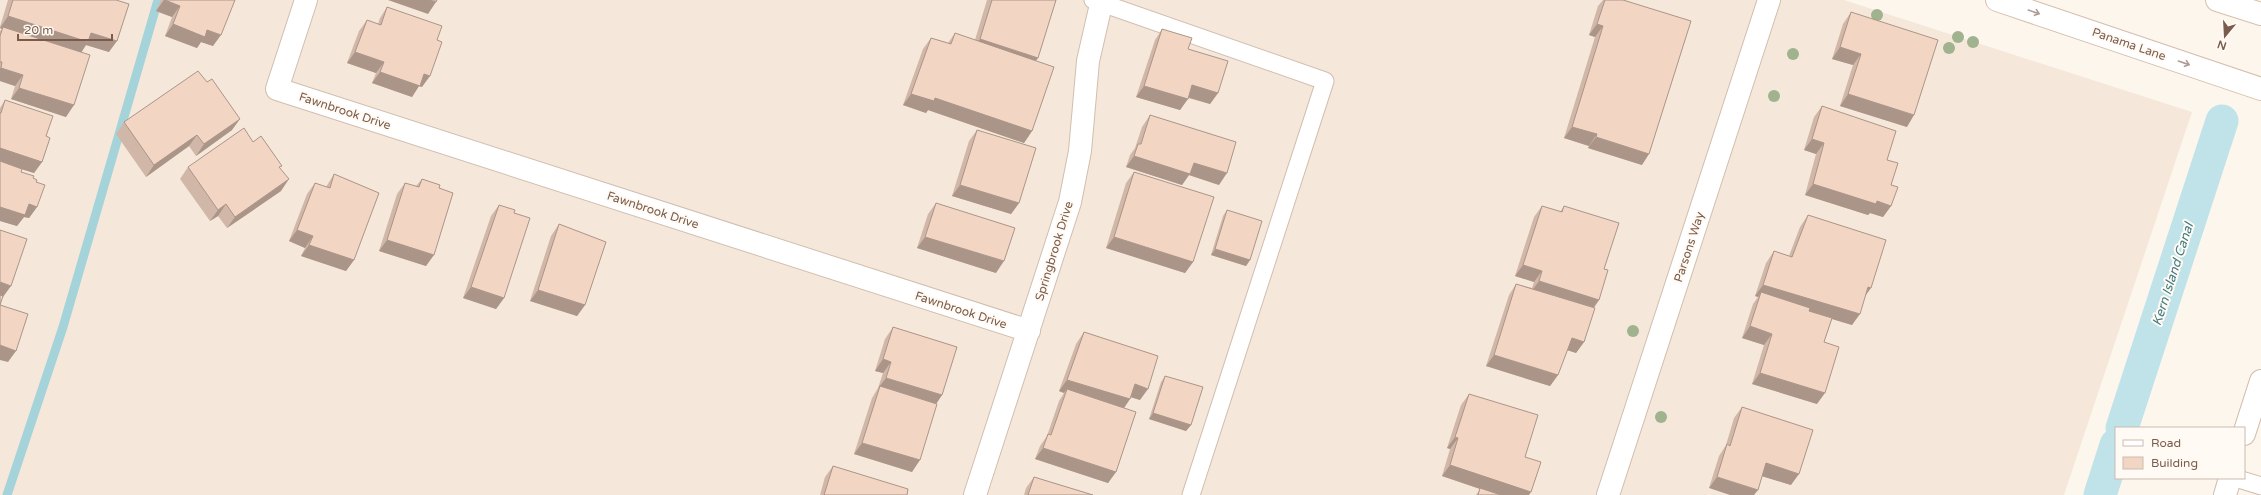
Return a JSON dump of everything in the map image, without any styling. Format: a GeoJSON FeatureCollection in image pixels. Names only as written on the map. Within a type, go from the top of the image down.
{"type":"FeatureCollection","features":[{"type":"Feature","properties":{"kind":"street","name":"Fawnbrook Drive"},"geometry":{"type":"LineString","coordinates":[[306,0],[277,89],[1029,331]]}},
{"type":"Feature","properties":{"kind":"street","name":"Parsons Way"},"geometry":{"type":"LineString","coordinates":[[1608,495],[1769,0]]}},
{"type":"Feature","properties":{"kind":"street","name":"Panama Lane"},"geometry":{"type":"LineString","coordinates":[[1997,0],[2261,89]]}},
{"type":"Feature","properties":{"kind":"street"},"geometry":{"type":"LineString","coordinates":[[2217,0],[2261,14]]}},
{"type":"Feature","properties":{"kind":"street","name":"Springbrook Drive"},"geometry":{"type":"LineString","coordinates":[[975,495],[1070,202],[1080,151],[1088,61],[1099,1]]}},
{"type":"Feature","properties":{"kind":"street"},"geometry":{"type":"LineString","coordinates":[[2245,431],[2261,381]]}},
{"type":"Feature","properties":{"kind":"street"},"geometry":{"type":"LineString","coordinates":[[2225,495],[2230,479]]}},
{"type":"Feature","properties":{"kind":"lane"},"geometry":{"type":"LineString","coordinates":[[1099,1],[1325,80],[1190,495]]}},
{"type":"Feature","properties":{"kind":"lane"},"geometry":{"type":"LineString","coordinates":[[2238,479],[2261,486]]}},
{"type":"Feature","properties":{"kind":"shaded area"},"geometry":{"type":"Polygon","coordinates":[[[0,0],[1844,0],[2192,112],[2064,495],[0,495],[0,0]]]}},
{"type":"Feature","properties":{"kind":"building"},"geometry":{"type":"Polygon","coordinates":[[[13,0],[116,0],[129,4],[117,41],[91,33],[88,42],[8,16],[13,0]]]}},
{"type":"Feature","properties":{"kind":"building"},"geometry":{"type":"Polygon","coordinates":[[[165,0],[235,0],[221,35],[207,30],[205,37],[173,24],[180,6],[165,0]]]}},
{"type":"Feature","properties":{"kind":"building"},"geometry":{"type":"Polygon","coordinates":[[[992,0],[1056,0],[1038,58],[980,39],[992,0]]]}},
{"type":"Feature","properties":{"kind":"building"},"geometry":{"type":"Polygon","coordinates":[[[1605,0],[1623,0],[1691,21],[1649,154],[1596,137],[1597,134],[1572,127],[1603,26],[1597,24],[1605,0]]]}},
{"type":"Feature","properties":{"kind":"building"},"geometry":{"type":"Polygon","coordinates":[[[387,7],[442,26],[437,40],[442,42],[430,76],[424,74],[420,86],[380,72],[384,62],[355,52],[367,20],[381,25],[387,7]]]}},
{"type":"Feature","properties":{"kind":"building"},"geometry":{"type":"Polygon","coordinates":[[[1851,12],[1938,40],[1914,115],[1848,94],[1861,54],[1840,47],[1851,12]]]}},
{"type":"Feature","properties":{"kind":"building"},"geometry":{"type":"Polygon","coordinates":[[[3,27],[90,55],[74,105],[19,88],[23,75],[1,68],[0,36],[3,27]]]}},
{"type":"Feature","properties":{"kind":"building"},"geometry":{"type":"Polygon","coordinates":[[[1162,29],[1192,38],[1188,49],[1228,61],[1218,93],[1192,85],[1188,99],[1144,86],[1162,29]]]}},
{"type":"Feature","properties":{"kind":"building"},"geometry":{"type":"Polygon","coordinates":[[[955,33],[1054,67],[1032,131],[935,98],[934,101],[911,94],[931,38],[951,44],[955,33]]]}},
{"type":"Feature","properties":{"kind":"building"},"geometry":{"type":"Polygon","coordinates":[[[198,71],[207,82],[212,79],[240,119],[204,144],[197,135],[154,165],[124,122],[198,71]]]}},
{"type":"Feature","properties":{"kind":"building"},"geometry":{"type":"Polygon","coordinates":[[[5,100],[53,116],[46,136],[50,138],[42,162],[0,148],[0,113],[5,100]]]}},
{"type":"Feature","properties":{"kind":"building"},"geometry":{"type":"Polygon","coordinates":[[[1822,106],[1896,131],[1887,160],[1898,163],[1891,185],[1898,187],[1891,206],[1877,201],[1876,204],[1813,184],[1824,143],[1812,139],[1822,106]]]}},
{"type":"Feature","properties":{"kind":"building"},"geometry":{"type":"Polygon","coordinates":[[[1150,115],[1236,142],[1227,173],[1194,163],[1190,174],[1134,156],[1138,144],[1141,144],[1150,115]]]}},
{"type":"Feature","properties":{"kind":"building"},"geometry":{"type":"Polygon","coordinates":[[[244,128],[253,142],[261,136],[282,166],[279,167],[289,179],[235,217],[226,204],[218,210],[188,167],[244,128]]]}},
{"type":"Feature","properties":{"kind":"building"},"geometry":{"type":"Polygon","coordinates":[[[977,130],[1036,148],[1019,203],[960,185],[977,130]]]}},
{"type":"Feature","properties":{"kind":"building"},"geometry":{"type":"Polygon","coordinates":[[[0,161],[22,169],[21,172],[34,176],[33,178],[37,180],[36,182],[45,185],[37,207],[29,204],[25,215],[0,207],[0,161]]]}},
{"type":"Feature","properties":{"kind":"building"},"geometry":{"type":"Polygon","coordinates":[[[1134,172],[1214,197],[1193,262],[1114,237],[1134,172]]]}},
{"type":"Feature","properties":{"kind":"building"},"geometry":{"type":"Polygon","coordinates":[[[334,174],[379,193],[354,260],[309,245],[313,236],[297,230],[315,183],[330,188],[334,174]]]}},
{"type":"Feature","properties":{"kind":"building"},"geometry":{"type":"Polygon","coordinates":[[[422,179],[440,185],[439,188],[453,193],[434,255],[387,240],[405,183],[419,187],[422,179]]]}},
{"type":"Feature","properties":{"kind":"building"},"geometry":{"type":"Polygon","coordinates":[[[936,203],[1015,228],[1004,261],[925,237],[936,203]]]}},
{"type":"Feature","properties":{"kind":"building"},"geometry":{"type":"Polygon","coordinates":[[[499,205],[515,210],[514,213],[530,218],[504,298],[471,287],[499,205]]]}},
{"type":"Feature","properties":{"kind":"building"},"geometry":{"type":"Polygon","coordinates":[[[1542,206],[1562,212],[1564,206],[1619,223],[1604,269],[1608,270],[1599,300],[1539,281],[1542,271],[1523,265],[1542,206]]]}},
{"type":"Feature","properties":{"kind":"building"},"geometry":{"type":"Polygon","coordinates":[[[1227,210],[1262,221],[1250,260],[1215,249],[1227,210]]]}},
{"type":"Feature","properties":{"kind":"building"},"geometry":{"type":"Polygon","coordinates":[[[1808,215],[1886,240],[1871,288],[1868,287],[1860,314],[1763,285],[1774,251],[1792,257],[1808,215]]]}},
{"type":"Feature","properties":{"kind":"building"},"geometry":{"type":"Polygon","coordinates":[[[559,224],[606,242],[585,305],[538,290],[559,224]]]}},
{"type":"Feature","properties":{"kind":"building"},"geometry":{"type":"Polygon","coordinates":[[[0,230],[27,239],[11,286],[0,282],[0,230]]]}},
{"type":"Feature","properties":{"kind":"building"},"geometry":{"type":"Polygon","coordinates":[[[1516,284],[1595,308],[1584,342],[1572,338],[1558,375],[1494,355],[1516,284]]]}},
{"type":"Feature","properties":{"kind":"building"},"geometry":{"type":"Polygon","coordinates":[[[1761,292],[1810,308],[1809,311],[1832,318],[1824,342],[1839,347],[1825,393],[1760,373],[1772,334],[1750,326],[1761,292]]]}},
{"type":"Feature","properties":{"kind":"building"},"geometry":{"type":"Polygon","coordinates":[[[0,295],[3,296],[0,305],[0,295]]]}},
{"type":"Feature","properties":{"kind":"building"},"geometry":{"type":"Polygon","coordinates":[[[0,305],[28,314],[16,351],[0,345],[0,305]]]}},
{"type":"Feature","properties":{"kind":"building"},"geometry":{"type":"Polygon","coordinates":[[[893,327],[957,347],[942,395],[886,378],[891,362],[883,359],[893,327]]]}},
{"type":"Feature","properties":{"kind":"building"},"geometry":{"type":"Polygon","coordinates":[[[1084,332],[1158,356],[1148,389],[1135,384],[1130,399],[1067,380],[1084,332]]]}},
{"type":"Feature","properties":{"kind":"building"},"geometry":{"type":"Polygon","coordinates":[[[1165,376],[1203,387],[1191,425],[1153,413],[1165,376]]]}},
{"type":"Feature","properties":{"kind":"building"},"geometry":{"type":"Polygon","coordinates":[[[880,386],[937,404],[920,460],[862,443],[880,386]]]}},
{"type":"Feature","properties":{"kind":"building"},"geometry":{"type":"Polygon","coordinates":[[[1067,389],[1136,412],[1116,472],[1043,448],[1048,434],[1051,435],[1067,389]]]}},
{"type":"Feature","properties":{"kind":"building"},"geometry":{"type":"Polygon","coordinates":[[[1469,394],[1538,415],[1525,457],[1541,462],[1531,492],[1450,465],[1458,438],[1455,437],[1469,394]]]}},
{"type":"Feature","properties":{"kind":"building"},"geometry":{"type":"Polygon","coordinates":[[[1742,407],[1813,430],[1799,474],[1766,463],[1758,490],[1717,477],[1727,444],[1730,446],[1742,407]]]}},
{"type":"Feature","properties":{"kind":"building"},"geometry":{"type":"Polygon","coordinates":[[[833,466],[908,489],[907,495],[824,495],[833,466]]]}},
{"type":"Feature","properties":{"kind":"building"},"geometry":{"type":"Polygon","coordinates":[[[1034,477],[1093,495],[1028,495],[1034,477]]]}},
{"type":"Feature","properties":{"kind":"building"},"geometry":{"type":"Polygon","coordinates":[[[1480,488],[1501,495],[1478,495],[1480,488]]]}},
{"type":"Feature","properties":{"kind":"waterway"},"geometry":{"type":"LineString","coordinates":[[7,495],[63,327],[158,0]]}},
{"type":"Feature","properties":{"kind":"waterway","name":"Kern Island Canal"},"geometry":{"type":"LineString","coordinates":[[2122,427],[2222,121]]}},
{"type":"Feature","properties":{"kind":"waterway","name":"Kern Island Canal"},"geometry":{"type":"LineString","coordinates":[[2100,495],[2115,448]]}}]}
